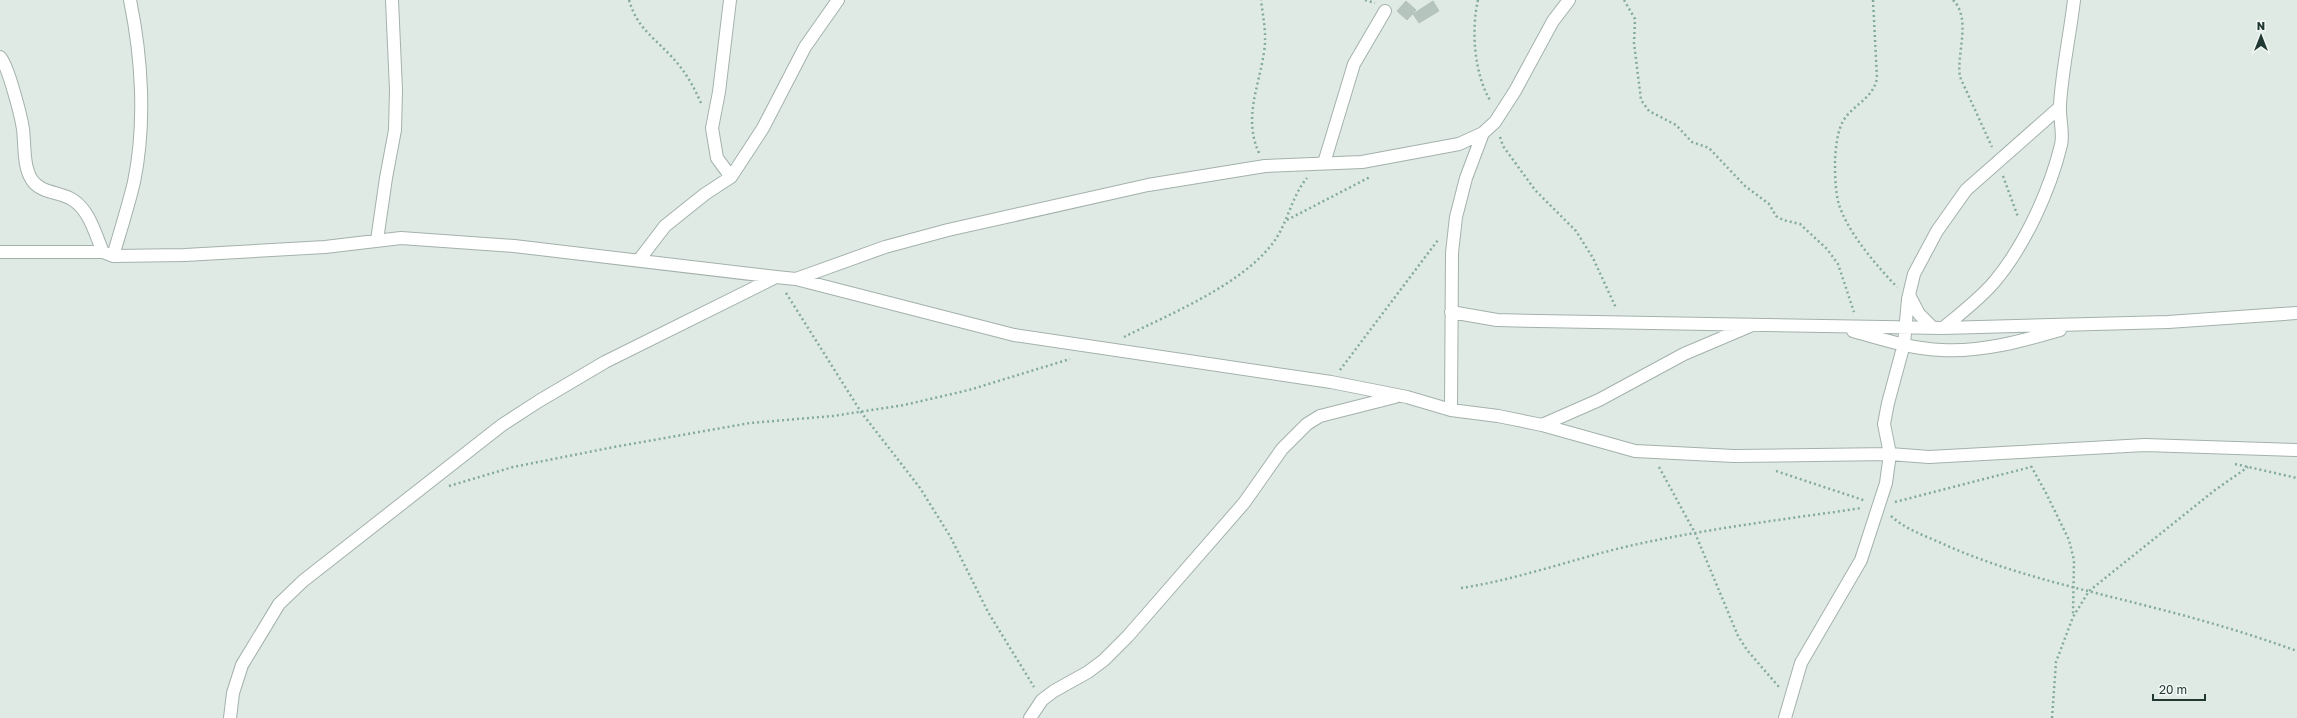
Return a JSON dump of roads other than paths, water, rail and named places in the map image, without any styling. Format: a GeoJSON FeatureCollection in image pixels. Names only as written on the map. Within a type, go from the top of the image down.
{"type":"FeatureCollection","features":[{"type":"Feature","properties":{"kind":"street"},"geometry":{"type":"LineString","coordinates":[[108,254],[134,182],[140,126],[142,83],[130,0]]}},
{"type":"Feature","properties":{"kind":"street"},"geometry":{"type":"LineString","coordinates":[[377,240],[395,130],[396,90],[392,0]]}},
{"type":"Feature","properties":{"kind":"street"},"geometry":{"type":"LineString","coordinates":[[730,0],[719,92],[712,128],[717,158],[731,177]]}},
{"type":"Feature","properties":{"kind":"street"},"geometry":{"type":"LineString","coordinates":[[639,260],[665,226],[705,194],[731,177],[764,128],[805,47],[838,0]]}},
{"type":"Feature","properties":{"kind":"street"},"geometry":{"type":"LineString","coordinates":[[796,279],[885,247],[955,229],[1148,185],[1265,166],[1362,162],[1459,144],[1482,132],[1497,119],[1553,21],[1569,0]]}},
{"type":"Feature","properties":{"kind":"street"},"geometry":{"type":"LineString","coordinates":[[1938,328],[1974,303],[1994,281],[2007,265],[2042,204],[2061,143],[2060,107],[2065,53],[2074,0]]}},
{"type":"Feature","properties":{"kind":"street"},"geometry":{"type":"LineString","coordinates":[[1322,163],[1354,64],[1385,10]]}},
{"type":"Feature","properties":{"kind":"street"},"geometry":{"type":"LineString","coordinates":[[0,57],[8,71],[19,112],[25,155],[32,180],[38,187],[59,193],[80,206],[87,215],[108,254]]}},
{"type":"Feature","properties":{"kind":"street"},"geometry":{"type":"LineString","coordinates":[[1785,718],[1801,663],[1810,645],[1861,560],[1886,483],[1890,454],[1884,424],[1888,403],[1904,344],[1909,297],[1914,274],[1937,231],[1966,190],[2060,107]]}},
{"type":"Feature","properties":{"kind":"street"},"geometry":{"type":"LineString","coordinates":[[1451,410],[1452,253],[1456,217],[1466,178],[1482,132]]}},
{"type":"Feature","properties":{"kind":"street"},"geometry":{"type":"LineString","coordinates":[[0,252],[108,254],[262,251],[325,247],[401,238],[450,240],[639,260],[796,279],[1014,335],[1331,382],[1397,396],[1451,410],[1498,416],[1542,425],[1635,451],[1734,456],[1890,454],[1929,457],[2145,445],[2297,450]]}},
{"type":"Feature","properties":{"kind":"street"},"geometry":{"type":"LineString","coordinates":[[230,718],[233,693],[242,665],[279,604],[303,581],[502,425],[539,401],[605,362],[776,277]]}},
{"type":"Feature","properties":{"kind":"street"},"geometry":{"type":"LineString","coordinates":[[1909,297],[1920,314],[1938,328]]}},
{"type":"Feature","properties":{"kind":"street"},"geometry":{"type":"LineString","coordinates":[[1452,312],[1497,320],[1938,328],[2074,326],[2297,313]]}},
{"type":"Feature","properties":{"kind":"street"},"geometry":{"type":"LineString","coordinates":[[1542,425],[1599,400],[1684,354],[1754,324]]}},
{"type":"Feature","properties":{"kind":"street"},"geometry":{"type":"LineString","coordinates":[[1836,326],[1904,344],[1942,350],[1979,349],[2018,342],[2074,326]]}},
{"type":"Feature","properties":{"kind":"street"},"geometry":{"type":"LineString","coordinates":[[1030,718],[1042,700],[1054,691],[1088,672],[1123,641],[1244,502],[1282,449],[1307,424],[1320,416],[1397,396]]}}]}
